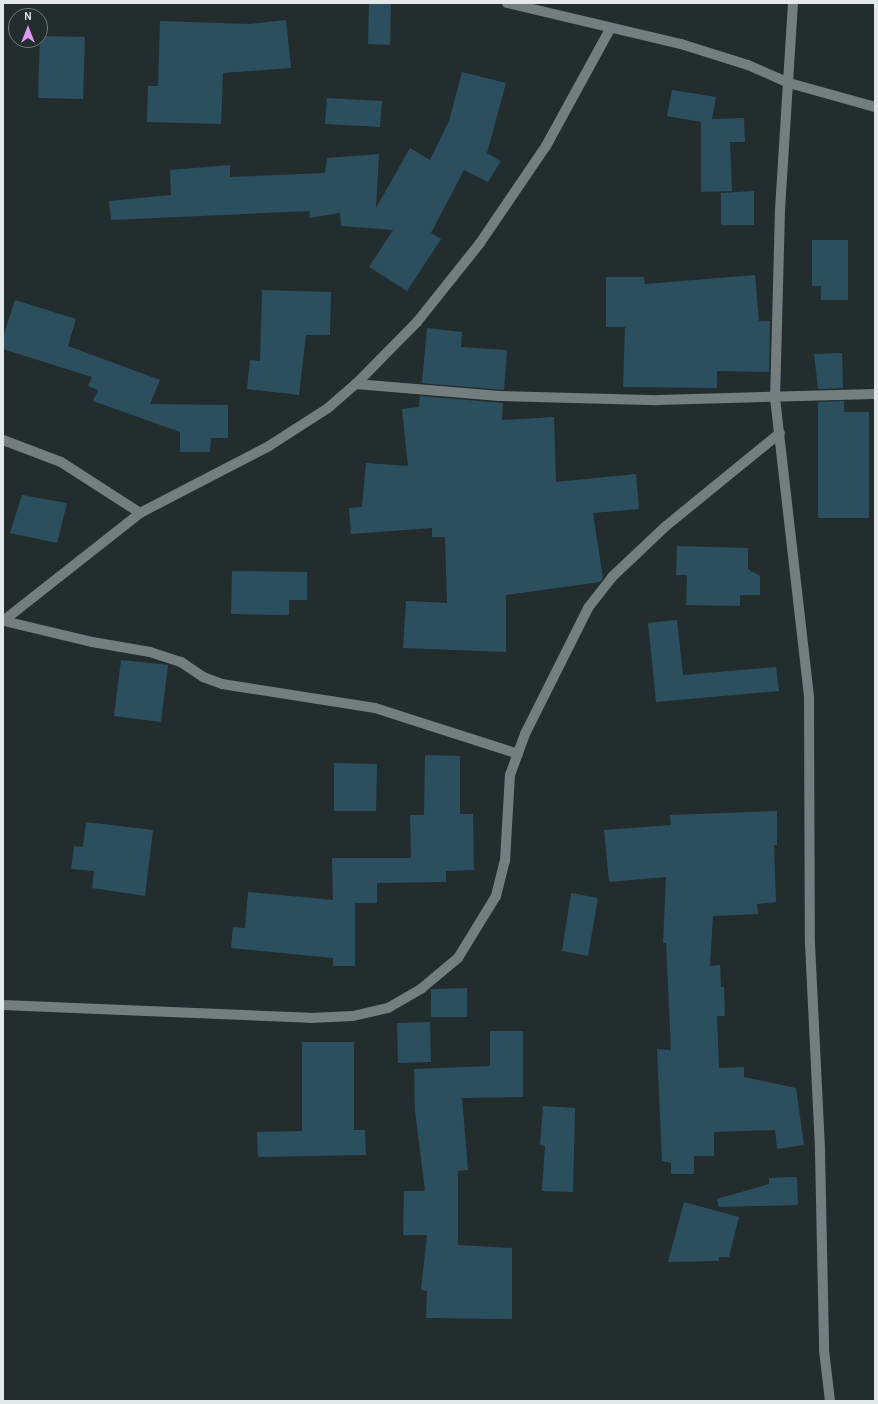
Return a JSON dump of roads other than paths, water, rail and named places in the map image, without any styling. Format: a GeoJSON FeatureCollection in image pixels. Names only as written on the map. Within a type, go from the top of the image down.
{"type":"FeatureCollection","features":[{"type":"Feature","properties":{"kind":"street"},"geometry":{"type":"LineString","coordinates":[[507,3],[610,30],[681,44],[748,65],[789,83],[875,107]]}},
{"type":"Feature","properties":{"kind":"street"},"geometry":{"type":"LineString","coordinates":[[793,3],[780,210],[775,398],[809,698],[810,944],[820,1152],[824,1350],[830,1401]]}},
{"type":"Feature","properties":{"kind":"street"},"geometry":{"type":"LineString","coordinates":[[3,621],[140,513],[269,446],[328,408],[356,384],[417,322],[480,243],[546,146],[610,30]]}},
{"type":"Feature","properties":{"kind":"street"},"geometry":{"type":"LineString","coordinates":[[356,384],[500,396],[658,400],[775,398],[875,394]]}},
{"type":"Feature","properties":{"kind":"street"},"geometry":{"type":"LineString","coordinates":[[3,1005],[310,1018],[353,1016],[388,1008],[422,988],[458,958],[496,896],[505,861],[510,775],[518,754],[588,608],[612,577],[666,526],[780,434]]}},
{"type":"Feature","properties":{"kind":"street"},"geometry":{"type":"LineString","coordinates":[[3,440],[61,462],[140,513]]}},
{"type":"Feature","properties":{"kind":"street"},"geometry":{"type":"LineString","coordinates":[[3,621],[92,642],[150,652],[181,662],[203,677],[222,684],[375,708],[518,754]]}}]}
